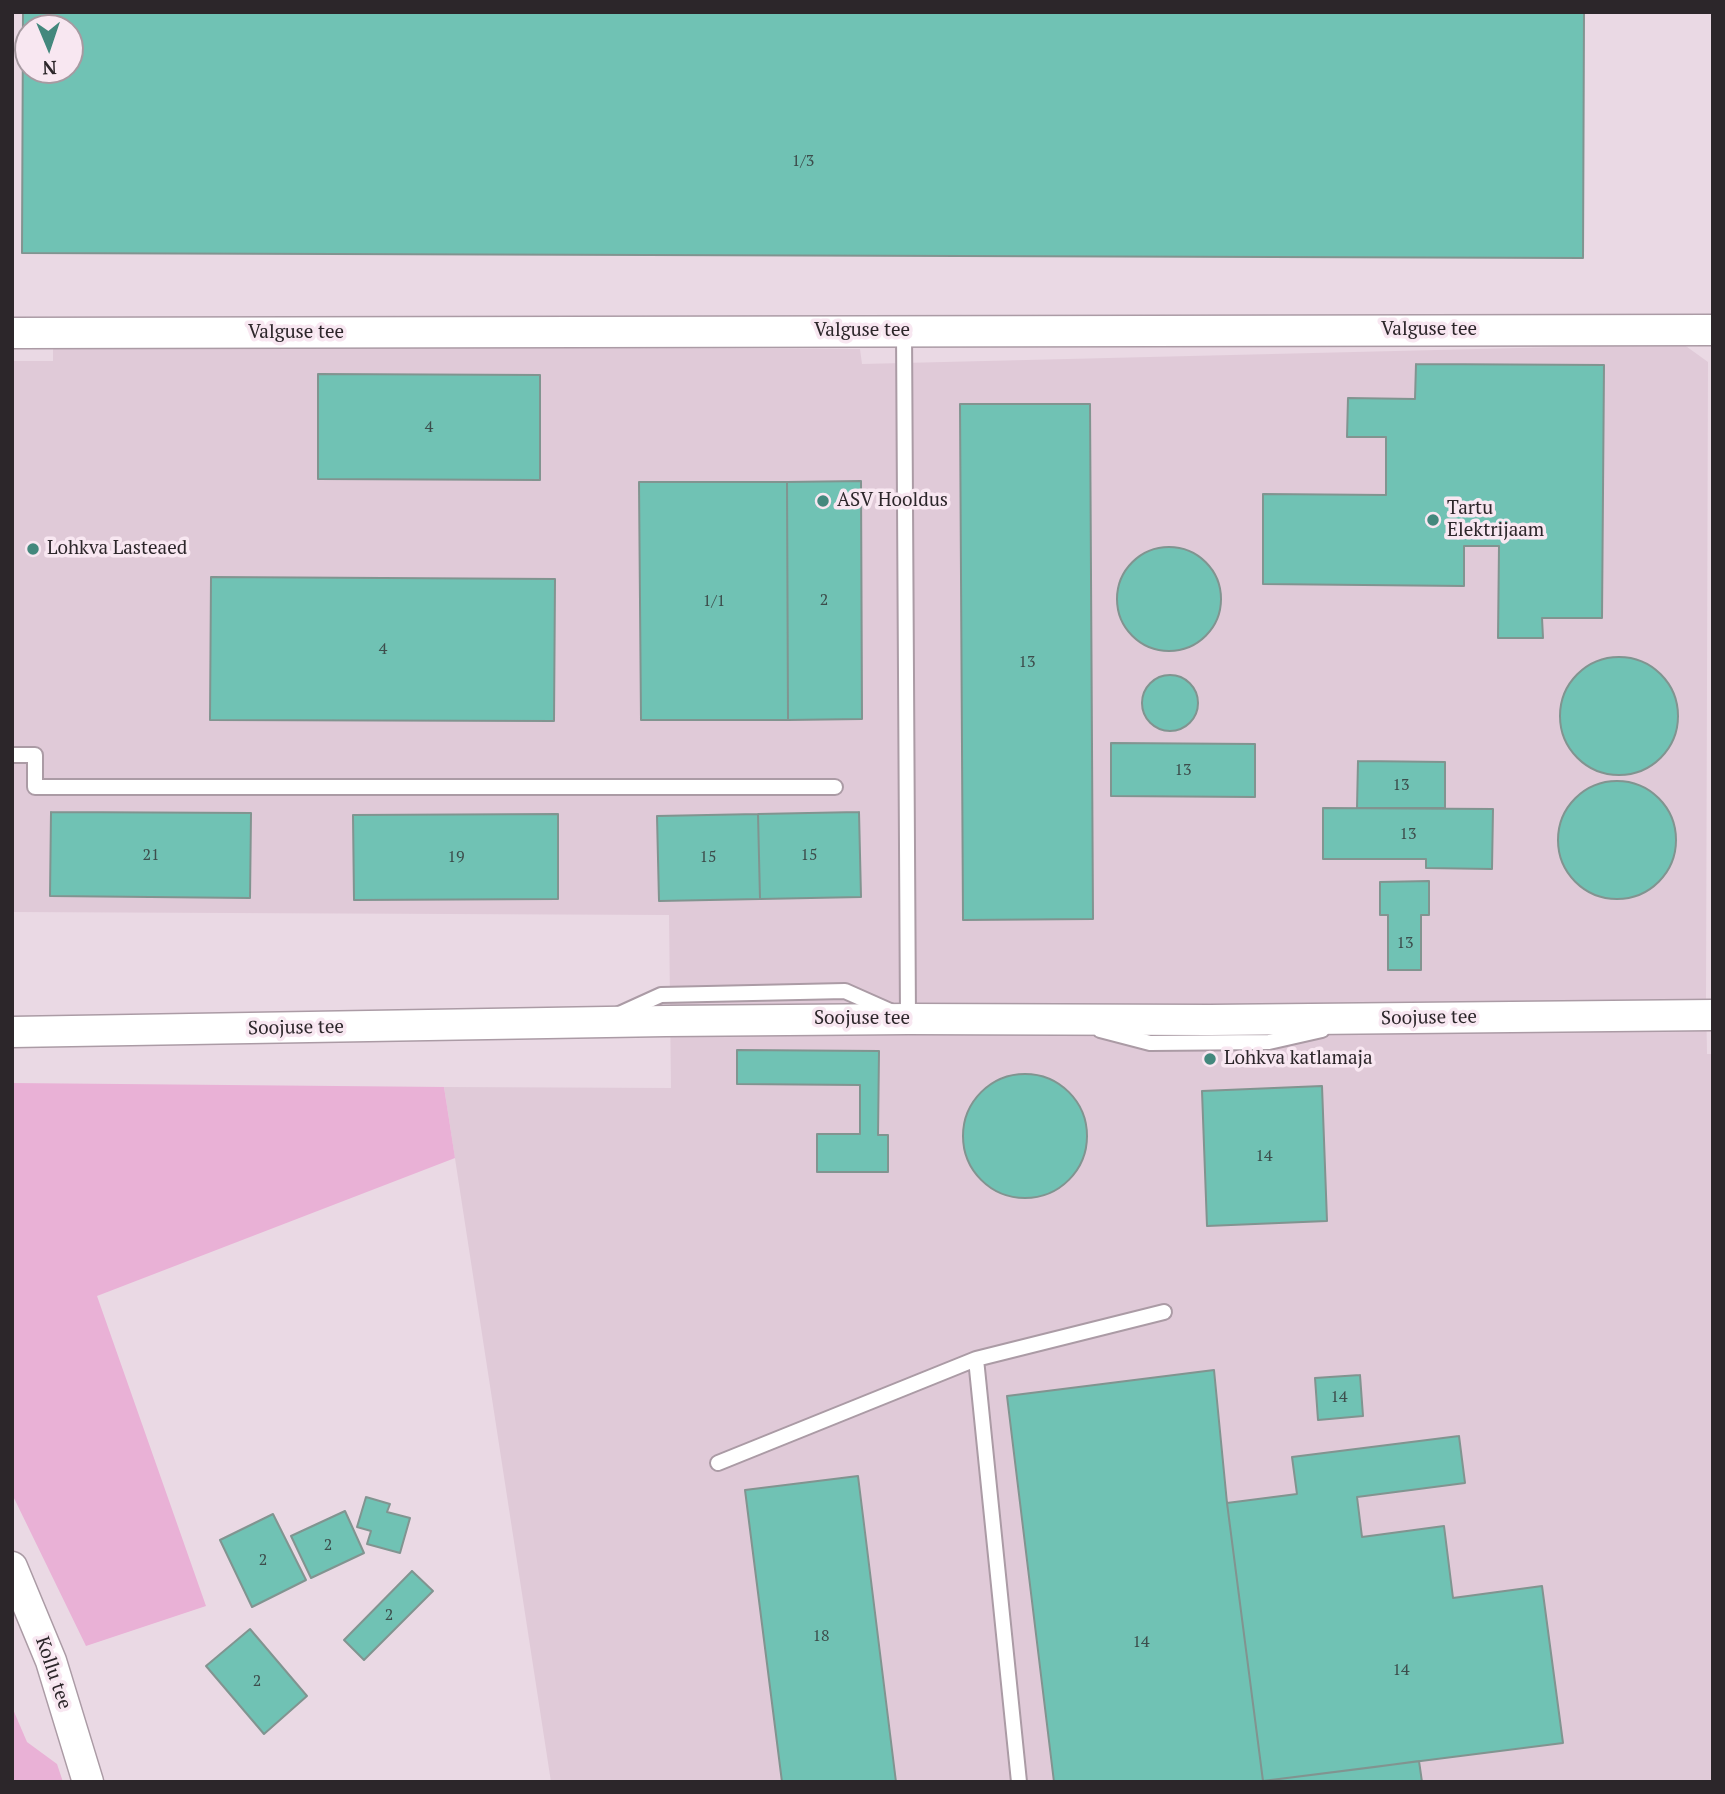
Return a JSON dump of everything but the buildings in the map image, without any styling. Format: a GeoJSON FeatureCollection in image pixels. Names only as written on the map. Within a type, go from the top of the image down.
{"type":"FeatureCollection","features":[{"type":"Feature","properties":{"kind":"street","name":"Valguse tee"},"geometry":{"type":"LineString","coordinates":[[12,333],[1713,330]]}},
{"type":"Feature","properties":{"kind":"street","name":"Soojuse tee"},"geometry":{"type":"LineString","coordinates":[[12,1032],[908,1019],[1210,1020],[1713,1016]]}},
{"type":"Feature","properties":{"kind":"street","name":"Kollu tee"},"geometry":{"type":"LineString","coordinates":[[12,1567],[51,1661],[88,1782]]}},
{"type":"Feature","properties":{"kind":"lane"},"geometry":{"type":"LineString","coordinates":[[904,331],[908,1019]]}},
{"type":"Feature","properties":{"kind":"lane"},"geometry":{"type":"LineString","coordinates":[[12,755],[35,755],[34,787],[835,787]]}},
{"type":"Feature","properties":{"kind":"lane"},"geometry":{"type":"LineString","coordinates":[[718,1463],[976,1359],[1164,1312]]}},
{"type":"Feature","properties":{"kind":"lane"},"geometry":{"type":"LineString","coordinates":[[976,1359],[1020,1782]]}},
{"type":"Feature","properties":{"kind":"shaded area"},"geometry":{"type":"Polygon","coordinates":[[[1683,344],[1708,362],[1706,996],[1707,1054],[1713,1054],[1713,1782],[551,1782],[444,1087],[671,1088],[669,915],[12,912],[12,361],[53,361],[53,346],[860,349],[862,364],[1683,344]]]}},
{"type":"Feature","properties":{"kind":"shaded area"},"geometry":{"type":"Polygon","coordinates":[[[12,1083],[444,1087],[455,1158],[97,1296],[206,1606],[86,1646],[12,1494],[12,1083]]]}},
{"type":"Feature","properties":{"kind":"shaded area"},"geometry":{"type":"Polygon","coordinates":[[[12,1707],[27,1742],[57,1764],[63,1782],[12,1782],[12,1707]]]}},
{"type":"Feature","properties":{"kind":"place","name":"ASV Hooldus"},"geometry":{"type":"Point","coordinates":[823,501]}},
{"type":"Feature","properties":{"kind":"place","name":"Tartu Elektrijaam"},"geometry":{"type":"Point","coordinates":[1433,520]}},
{"type":"Feature","properties":{"kind":"place","name":"Lohkva Lasteaed"},"geometry":{"type":"Point","coordinates":[33,549]}},
{"type":"Feature","properties":{"kind":"place","name":"Lohkva katlamaja"},"geometry":{"type":"Point","coordinates":[1210,1059]}}]}
